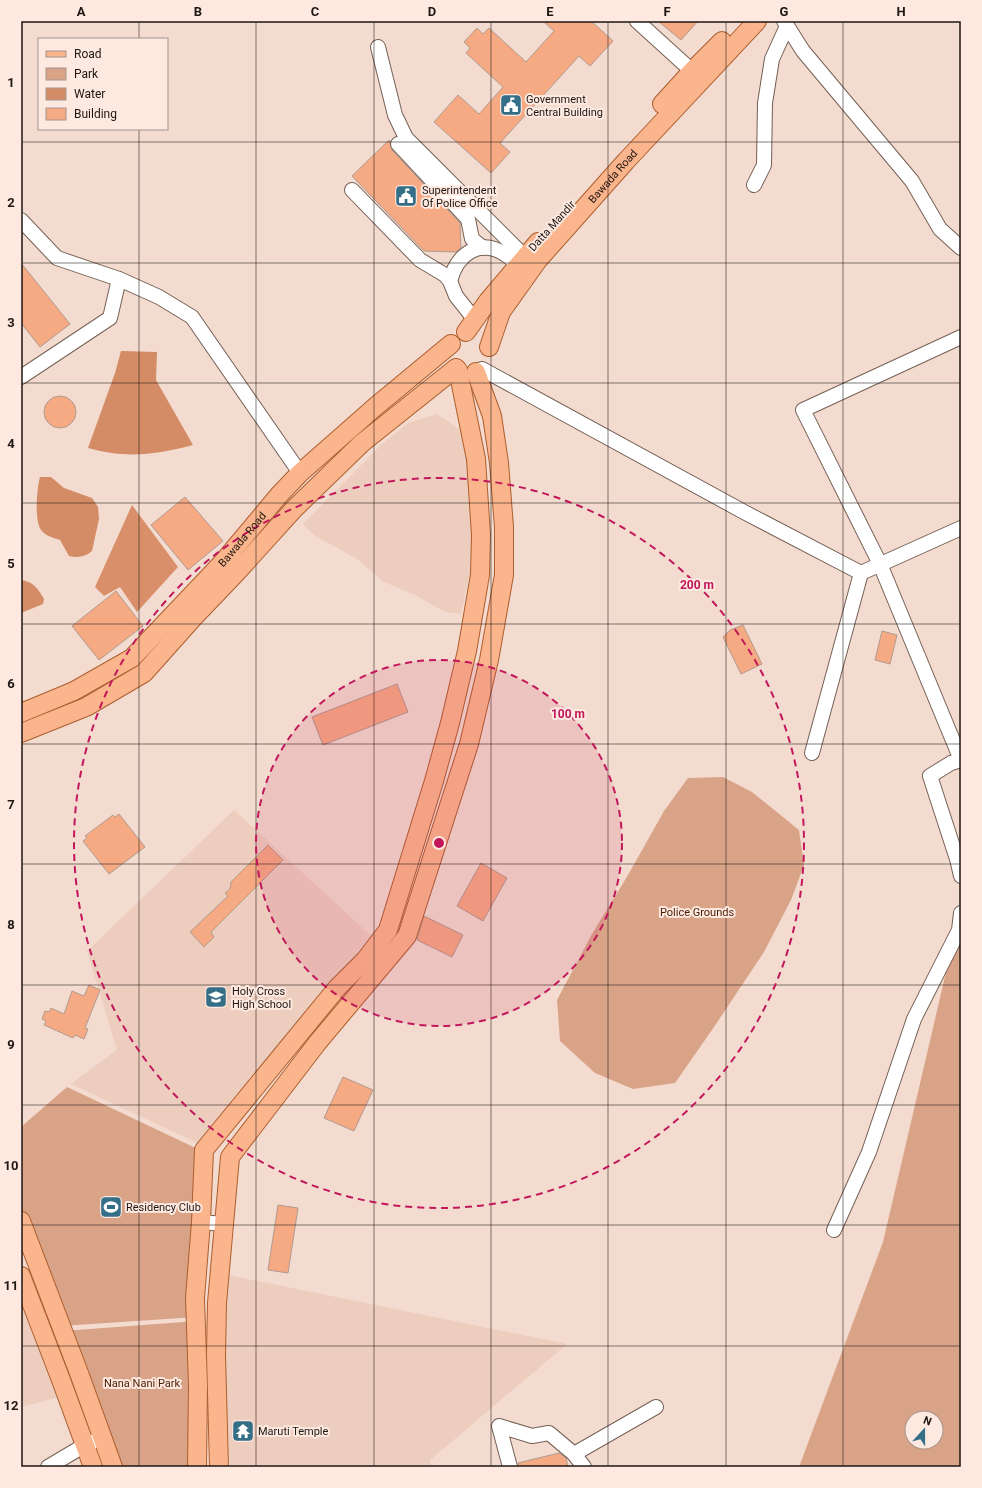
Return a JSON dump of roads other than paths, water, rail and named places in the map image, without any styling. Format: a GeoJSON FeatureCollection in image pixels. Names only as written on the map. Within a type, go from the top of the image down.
{"type":"FeatureCollection","features":[{"type":"Feature","properties":{"kind":"main road","name":"Datta Mandir"},"geometry":{"type":"LineString","coordinates":[[471,326],[488,301],[522,261],[692,71],[742,21]]}},
{"type":"Feature","properties":{"kind":"main road","name":"Bawada Road"},"geometry":{"type":"LineString","coordinates":[[489,347],[501,312],[538,260],[636,150],[757,21]]}},
{"type":"Feature","properties":{"kind":"main road"},"geometry":{"type":"LineString","coordinates":[[198,1467],[196,1298],[204,1150],[338,988],[366,959],[388,930],[434,781],[450,723],[467,651],[480,575],[481,535],[476,459],[457,369],[451,361],[449,353],[451,344],[458,335],[471,326],[483,337],[489,347],[489,359],[479,371],[470,373],[457,369]]}},
{"type":"Feature","properties":{"kind":"main road","name":"Bawada Road"},"geometry":{"type":"LineString","coordinates":[[21,713],[74,691],[132,658],[223,562],[279,495],[300,473],[375,407],[451,344]]}},
{"type":"Feature","properties":{"kind":"main road"},"geometry":{"type":"LineString","coordinates":[[21,733],[86,707],[144,673],[299,504],[362,443],[457,369]]}},
{"type":"Feature","properties":{"kind":"main road"},"geometry":{"type":"LineString","coordinates":[[219,1467],[216,1356],[217,1303],[230,1157],[318,1042],[407,936],[469,744],[488,660],[504,575],[504,526],[499,463],[492,416],[479,371]]}},
{"type":"Feature","properties":{"kind":"main road"},"geometry":{"type":"LineString","coordinates":[[388,930],[407,936]]}},
{"type":"Feature","properties":{"kind":"main road"},"geometry":{"type":"LineString","coordinates":[[21,1221],[113,1467]]}},
{"type":"Feature","properties":{"kind":"main road"},"geometry":{"type":"LineString","coordinates":[[21,1276],[92,1467]]}},
{"type":"Feature","properties":{"kind":"street"},"geometry":{"type":"LineString","coordinates":[[637,21],[692,71]]}},
{"type":"Feature","properties":{"kind":"street"},"geometry":{"type":"LineString","coordinates":[[754,185],[764,165],[766,104],[772,59],[785,23]]}},
{"type":"Feature","properties":{"kind":"street"},"geometry":{"type":"LineString","coordinates":[[785,23],[803,51],[912,181],[940,229],[961,248]]}},
{"type":"Feature","properties":{"kind":"street"},"geometry":{"type":"LineString","coordinates":[[378,47],[395,115],[406,138],[522,261]]}},
{"type":"Feature","properties":{"kind":"street"},"geometry":{"type":"LineString","coordinates":[[398,144],[468,219],[472,239],[483,248]]}},
{"type":"Feature","properties":{"kind":"street"},"geometry":{"type":"LineString","coordinates":[[352,190],[420,260],[438,269],[445,275],[450,281],[471,326]]}},
{"type":"Feature","properties":{"kind":"street"},"geometry":{"type":"LineString","coordinates":[[21,220],[57,258],[119,279],[159,296],[192,317],[300,473]]}},
{"type":"Feature","properties":{"kind":"street"},"geometry":{"type":"LineString","coordinates":[[450,281],[455,266],[467,253],[475,248],[490,248],[522,261]]}},
{"type":"Feature","properties":{"kind":"street"},"geometry":{"type":"LineString","coordinates":[[21,377],[110,318],[119,279]]}},
{"type":"Feature","properties":{"kind":"street"},"geometry":{"type":"LineString","coordinates":[[961,337],[803,410],[880,564],[961,760],[951,763],[930,776],[959,857],[961,876]]}},
{"type":"Feature","properties":{"kind":"street"},"geometry":{"type":"LineString","coordinates":[[479,371],[861,573]]}},
{"type":"Feature","properties":{"kind":"street"},"geometry":{"type":"LineString","coordinates":[[812,753],[861,573],[961,528]]}},
{"type":"Feature","properties":{"kind":"street"},"geometry":{"type":"LineString","coordinates":[[834,1230],[869,1152],[914,1019],[959,930],[961,913]]}},
{"type":"Feature","properties":{"kind":"street"},"geometry":{"type":"LineString","coordinates":[[201,1222],[224,1224]]}},
{"type":"Feature","properties":{"kind":"street"},"geometry":{"type":"LineString","coordinates":[[574,1454],[656,1407]]}},
{"type":"Feature","properties":{"kind":"street"},"geometry":{"type":"LineString","coordinates":[[510,1467],[499,1426],[532,1436],[549,1433],[574,1454],[584,1467]]}},
{"type":"Feature","properties":{"kind":"street"},"geometry":{"type":"LineString","coordinates":[[48,1467],[85,1445],[102,1438]]}},
{"type":"Feature","properties":{"kind":"water"},"geometry":{"type":"Polygon","coordinates":[[[121,351],[157,352],[156,380],[193,445],[163,452],[143,454],[109,453],[88,448],[115,373],[121,351]]]}},
{"type":"Feature","properties":{"kind":"water"},"geometry":{"type":"Polygon","coordinates":[[[40,477],[51,477],[64,488],[92,498],[98,507],[99,519],[92,551],[87,555],[75,557],[69,556],[60,540],[52,538],[41,530],[37,519],[37,496],[40,477]]]}},
{"type":"Feature","properties":{"kind":"water"},"geometry":{"type":"Polygon","coordinates":[[[21,580],[32,584],[38,589],[44,599],[43,604],[21,613],[21,580]]]}},
{"type":"Feature","properties":{"kind":"place","name":"Government Central Building"},"geometry":{"type":"Point","coordinates":[511,105]}},
{"type":"Feature","properties":{"kind":"place","name":"Superintendent Of Police Office"},"geometry":{"type":"Point","coordinates":[406,196]}},
{"type":"Feature","properties":{"kind":"place","name":"Holy Cross High School"},"geometry":{"type":"Point","coordinates":[216,997]}},
{"type":"Feature","properties":{"kind":"place","name":"Residency Club"},"geometry":{"type":"Point","coordinates":[111,1207]}},
{"type":"Feature","properties":{"kind":"place","name":"Maruti Temple"},"geometry":{"type":"Point","coordinates":[243,1431]}},
{"type":"Feature","properties":{"kind":"park label","name":"Police Grounds"},"geometry":{"type":"Point","coordinates":[697,912]}},
{"type":"Feature","properties":{"kind":"park label","name":"Nana Nani Park"},"geometry":{"type":"Point","coordinates":[142,1383]}}]}
